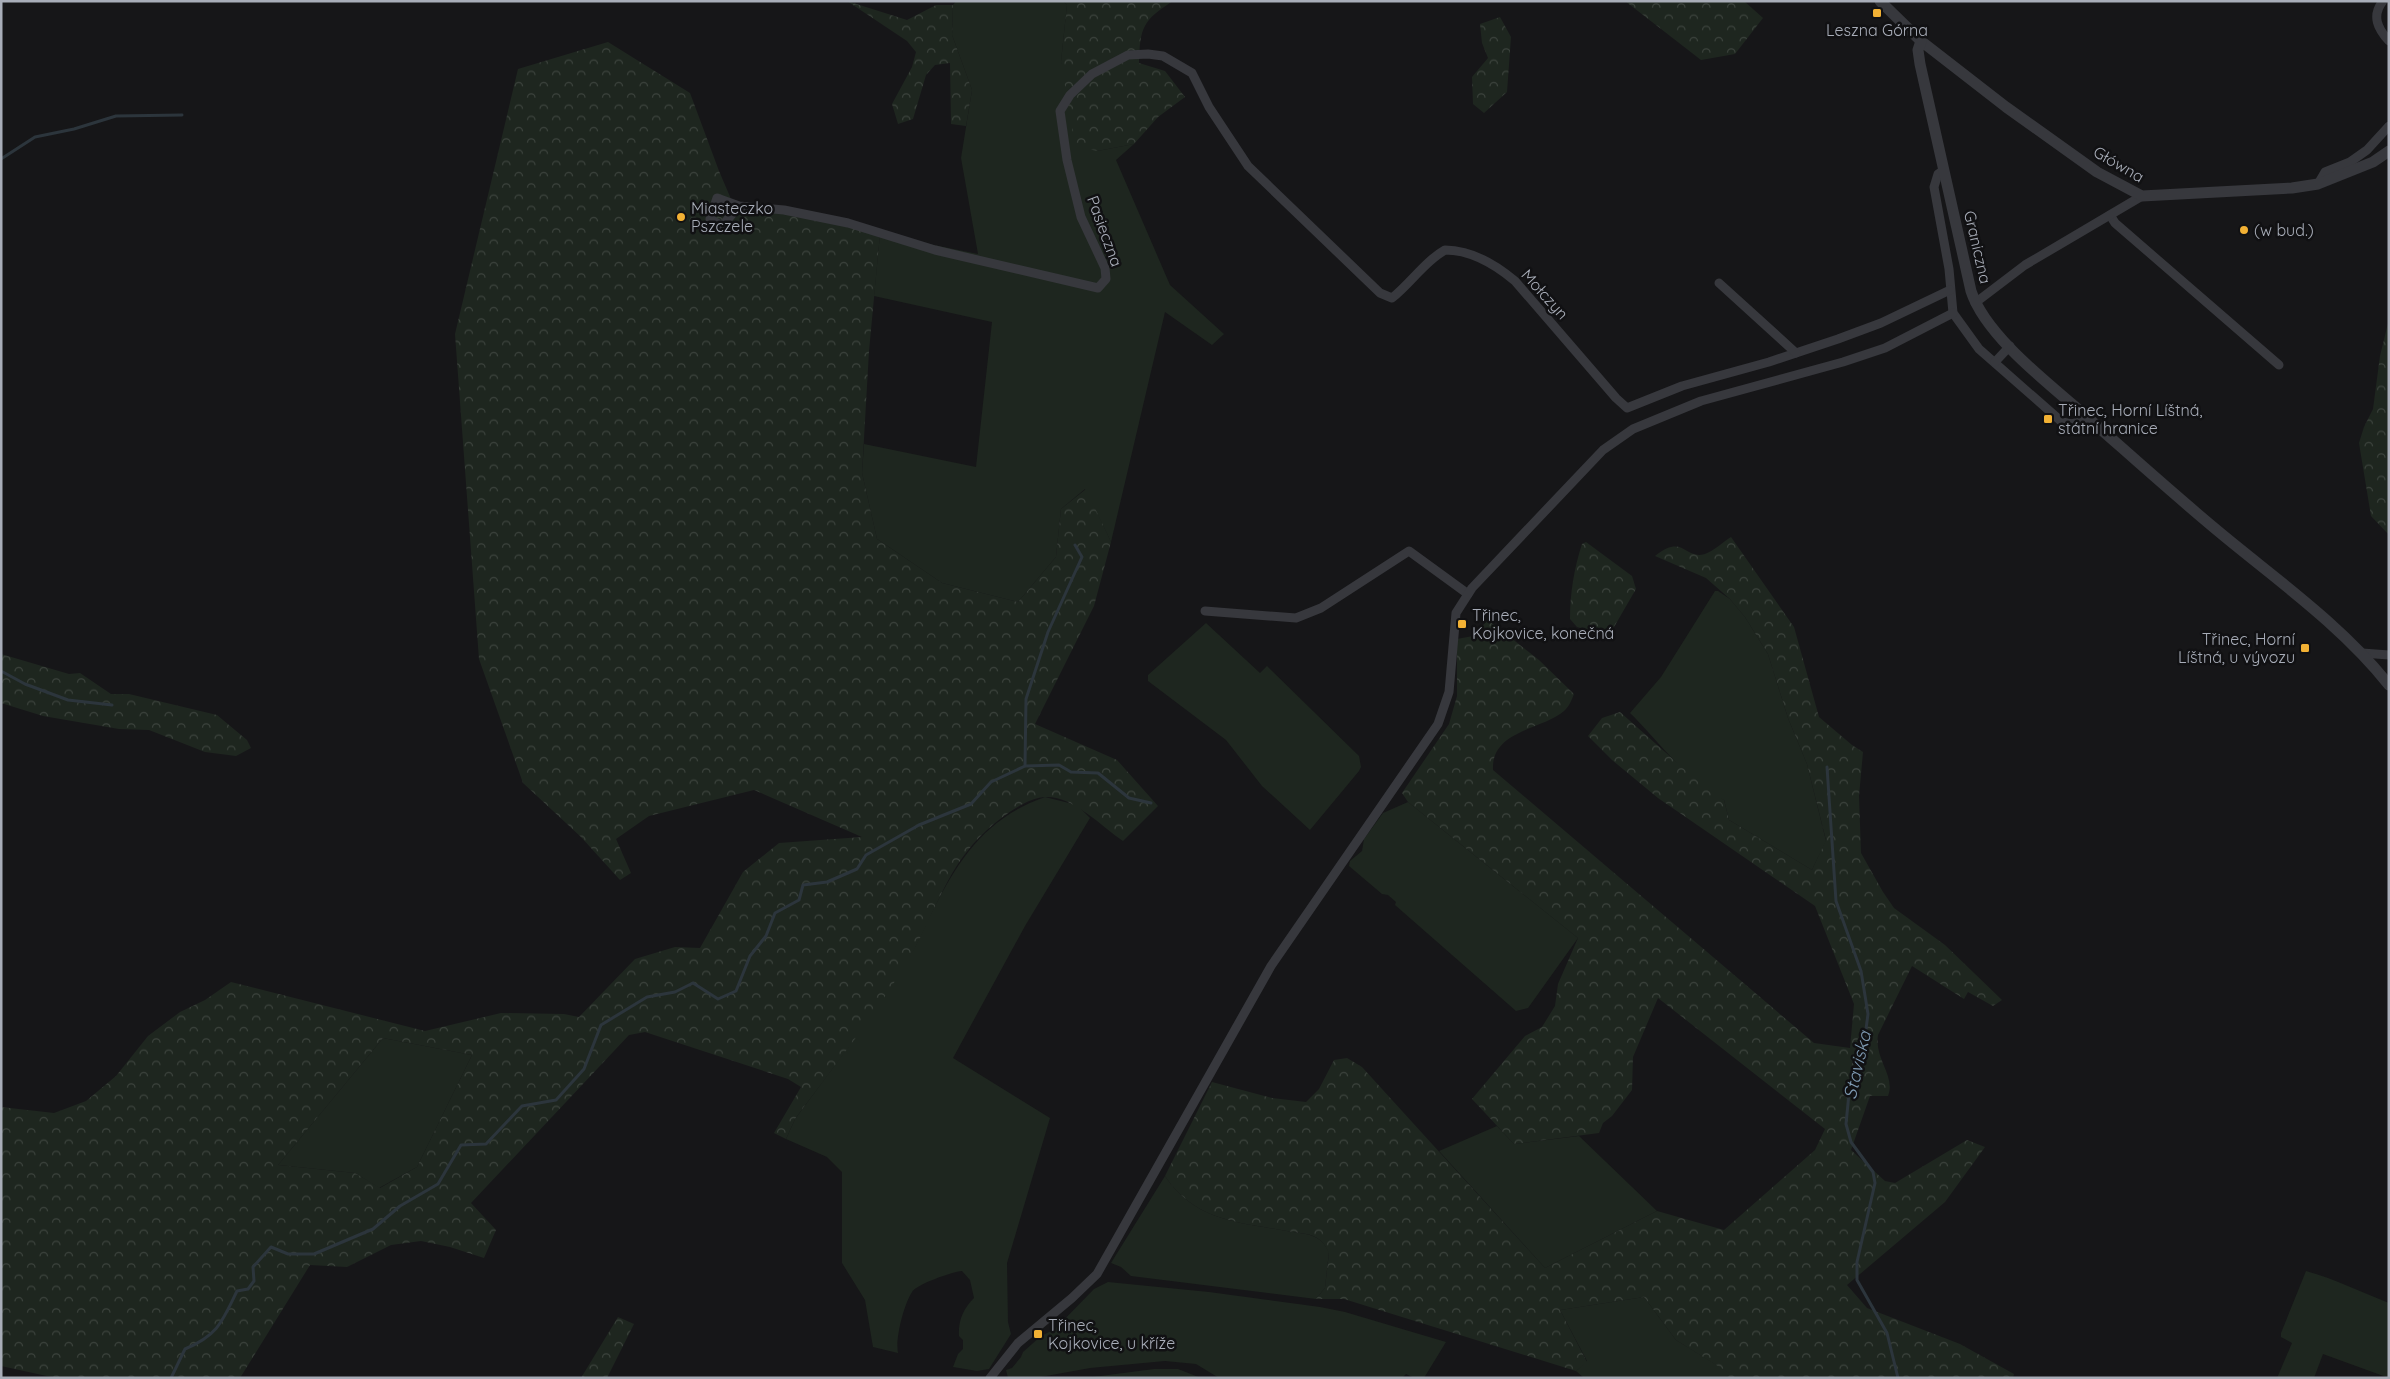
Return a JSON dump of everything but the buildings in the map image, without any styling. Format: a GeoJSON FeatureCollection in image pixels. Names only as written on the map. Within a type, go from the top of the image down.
{"type":"FeatureCollection","features":[{"type":"Feature","properties":{"kind":"street","name":"Główna"},"geometry":{"type":"LineString","coordinates":[[1880,1],[1921,41],[2006,107],[2097,172],[2142,196],[2292,188],[2318,184],[2373,162],[2389,151]]}},
{"type":"Feature","properties":{"kind":"street"},"geometry":{"type":"LineString","coordinates":[[2383,1],[2376,16],[2377,24],[2389,41]]}},
{"type":"Feature","properties":{"kind":"street","name":"Graniczna"},"geometry":{"type":"LineString","coordinates":[[1921,41],[1918,50],[1920,64],[1975,303],[2025,264],[2142,196]]}},
{"type":"Feature","properties":{"kind":"street","name":"Pasieczna"},"geometry":{"type":"LineString","coordinates":[[740,206],[784,210],[848,223],[935,250],[1098,288],[1106,279],[1106,268],[1081,217],[1067,160],[1060,111],[1070,95],[1092,74],[1128,55],[1138,53],[1163,56],[1192,73],[1209,107],[1248,166]]}},
{"type":"Feature","properties":{"kind":"street"},"geometry":{"type":"LineString","coordinates":[[2318,184],[2325,172],[2350,162],[2368,150],[2389,126]]}},
{"type":"Feature","properties":{"kind":"street","name":"Mołczyn"},"geometry":{"type":"LineString","coordinates":[[1248,166],[1380,293],[1386,296],[1392,298],[1401,291],[1426,263],[1446,250],[1468,253],[1502,270],[1515,281],[1616,398],[1627,408],[1682,386],[1796,353],[1881,323],[1950,290]]}},
{"type":"Feature","properties":{"kind":"street"},"geometry":{"type":"LineString","coordinates":[[1944,170],[1938,174],[1934,187],[1953,313],[1979,349],[2062,422],[2073,424],[2087,417]]}},
{"type":"Feature","properties":{"kind":"street"},"geometry":{"type":"LineString","coordinates":[[2110,216],[2115,223],[2279,365]]}},
{"type":"Feature","properties":{"kind":"street"},"geometry":{"type":"LineString","coordinates":[[1719,284],[1796,353]]}},
{"type":"Feature","properties":{"kind":"street"},"geometry":{"type":"LineString","coordinates":[[1975,303],[1985,321],[2010,346],[2087,417],[2362,653],[2389,685]]}},
{"type":"Feature","properties":{"kind":"street"},"geometry":{"type":"LineString","coordinates":[[990,1378],[1018,1343],[1072,1298],[1097,1274],[1271,966],[1438,724],[1449,692],[1456,612],[1468,594],[1577,475],[1603,450],[1633,429],[1701,401],[1843,362],[1886,348],[1953,313]]}},
{"type":"Feature","properties":{"kind":"street"},"geometry":{"type":"LineString","coordinates":[[1996,362],[2010,346]]}},
{"type":"Feature","properties":{"kind":"street"},"geometry":{"type":"LineString","coordinates":[[1205,611],[1296,618],[1321,608],[1410,551],[1468,594]]}},
{"type":"Feature","properties":{"kind":"street"},"geometry":{"type":"LineString","coordinates":[[2362,653],[2389,654]]}},
{"type":"Feature","properties":{"kind":"green space"},"geometry":{"type":"Polygon","coordinates":[[[847,1],[907,20],[936,5],[953,5],[952,35],[972,90],[966,126],[951,124],[950,63],[935,65],[926,75],[913,119],[898,124],[892,104],[912,67],[916,52],[907,41],[847,1]]]}},
{"type":"Feature","properties":{"kind":"green space"},"geometry":{"type":"Polygon","coordinates":[[[956,1],[1063,1],[1067,5],[1061,62],[1097,151],[1134,144],[1116,160],[1170,285],[1224,334],[1212,345],[1165,312],[1111,542],[1085,489],[1061,509],[1056,557],[1018,602],[942,583],[877,539],[862,473],[864,444],[976,467],[992,322],[874,296],[880,234],[978,254],[961,158],[972,90],[952,35],[953,5],[956,1]]]}},
{"type":"Feature","properties":{"kind":"green space"},"geometry":{"type":"Polygon","coordinates":[[[1063,1],[1173,1],[1149,19],[1145,26],[1142,33],[1139,63],[1165,71],[1185,97],[1158,117],[1134,144],[1097,151],[1075,146],[1061,62],[1067,5],[1063,1]]]}},
{"type":"Feature","properties":{"kind":"green space"},"geometry":{"type":"Polygon","coordinates":[[[1625,1],[1744,1],[1763,18],[1735,54],[1701,60],[1625,1]]]}},
{"type":"Feature","properties":{"kind":"green space"},"geometry":{"type":"Polygon","coordinates":[[[1500,17],[1511,37],[1507,92],[1484,113],[1473,104],[1472,77],[1488,58],[1482,43],[1480,24],[1500,17]]]}},
{"type":"Feature","properties":{"kind":"green space"},"geometry":{"type":"Polygon","coordinates":[[[608,42],[690,93],[731,199],[741,209],[784,212],[880,234],[869,351],[862,473],[877,539],[942,583],[1018,602],[1056,557],[1061,509],[1086,489],[1111,542],[1094,606],[1035,724],[1117,760],[1158,806],[1123,841],[1086,813],[1066,801],[1056,798],[1036,798],[1015,809],[993,825],[975,842],[960,861],[898,976],[870,1018],[795,1119],[786,1139],[774,1133],[801,1087],[788,1079],[645,1032],[629,1035],[471,1203],[496,1230],[484,1258],[450,1247],[421,1241],[391,1245],[347,1267],[310,1265],[240,1378],[56,1378],[1,1366],[1,1107],[54,1113],[86,1101],[116,1076],[148,1036],[180,1012],[205,1000],[231,982],[425,1031],[501,1013],[564,1014],[579,1017],[635,959],[675,947],[700,948],[743,872],[779,843],[862,837],[754,790],[649,816],[616,839],[631,873],[620,880],[581,837],[523,783],[479,659],[455,334],[518,69],[608,42]],[[383,1038],[278,1165],[355,1173],[380,1188],[417,1167],[472,1055],[383,1038]]]}},
{"type":"Feature","properties":{"kind":"green space"},"geometry":{"type":"Polygon","coordinates":[[[2389,319],[2389,535],[2371,516],[2359,443],[2373,409],[2380,356],[2389,319]]]}},
{"type":"Feature","properties":{"kind":"green space"},"geometry":{"type":"Polygon","coordinates":[[[1731,537],[1794,627],[1819,717],[1863,752],[1859,796],[1861,853],[1883,892],[1894,908],[1945,945],[2002,1000],[1993,1006],[1968,992],[1964,999],[1912,966],[1878,1035],[1879,1052],[1889,1081],[1890,1089],[1888,1096],[1870,1096],[1851,1150],[1885,1181],[1895,1183],[1967,1140],[1985,1147],[1945,1202],[1847,1285],[1867,1308],[1960,1344],[2014,1374],[2013,1378],[1726,1378],[1729,1373],[1676,1340],[1644,1297],[1560,1310],[1587,1362],[1576,1371],[1344,1299],[1316,1299],[1325,1288],[1329,1253],[1320,1240],[1305,1234],[1235,1222],[1204,1211],[1177,1191],[1165,1176],[1212,1082],[1272,1098],[1306,1102],[1319,1089],[1334,1060],[1347,1058],[1362,1067],[1545,1268],[1657,1211],[1724,1230],[1815,1150],[1825,1129],[1658,998],[1633,1057],[1632,1090],[1612,1116],[1603,1123],[1599,1133],[1514,1144],[1472,1099],[1525,1036],[1542,1027],[1555,1006],[1558,984],[1578,938],[1408,802],[1402,793],[1449,724],[1457,696],[1457,639],[1473,636],[1488,620],[1539,660],[1574,694],[1564,711],[1509,739],[1500,747],[1495,757],[1493,770],[1814,1043],[1850,1048],[1854,1004],[1815,906],[1658,798],[1612,760],[1588,736],[1602,718],[1620,712],[1709,791],[1724,800],[1729,820],[1812,870],[1826,840],[1807,764],[1788,718],[1768,654],[1745,617],[1730,599],[1706,578],[1655,556],[1672,547],[1678,547],[1692,554],[1705,554],[1731,537]]]}},
{"type":"Feature","properties":{"kind":"green space"},"geometry":{"type":"Polygon","coordinates":[[[1586,542],[1632,576],[1636,589],[1614,627],[1605,635],[1577,627],[1570,619],[1575,572],[1582,544],[1586,542]]]}},
{"type":"Feature","properties":{"kind":"green space"},"geometry":{"type":"Polygon","coordinates":[[[1715,591],[1730,599],[1745,617],[1768,654],[1788,718],[1807,764],[1826,841],[1812,870],[1729,820],[1724,800],[1713,795],[1688,774],[1630,713],[1661,677],[1715,591]]]}},
{"type":"Feature","properties":{"kind":"green space"},"geometry":{"type":"Polygon","coordinates":[[[1206,623],[1260,673],[1267,666],[1359,756],[1361,767],[1359,771],[1310,830],[1262,786],[1226,740],[1148,681],[1148,675],[1206,623]]]}},
{"type":"Feature","properties":{"kind":"green space"},"geometry":{"type":"Polygon","coordinates":[[[1,654],[69,674],[80,673],[111,694],[129,694],[217,715],[247,740],[251,748],[236,756],[205,752],[149,730],[119,729],[43,716],[1,703],[1,654]]]}},
{"type":"Feature","properties":{"kind":"green space"},"geometry":{"type":"Polygon","coordinates":[[[1045,797],[1077,805],[1090,818],[1025,926],[953,1058],[1050,1118],[1007,1263],[1008,1322],[1011,1334],[989,1369],[977,1371],[953,1367],[958,1354],[963,1349],[963,1340],[959,1336],[960,1320],[967,1306],[974,1298],[970,1280],[962,1271],[927,1282],[912,1292],[901,1322],[897,1347],[898,1353],[873,1347],[865,1300],[842,1263],[842,1172],[827,1157],[786,1139],[795,1119],[896,978],[916,945],[943,891],[965,856],[977,841],[1007,816],[1025,805],[1045,797]]]}},
{"type":"Feature","properties":{"kind":"green space"},"geometry":{"type":"Polygon","coordinates":[[[1408,802],[1578,938],[1528,1008],[1516,1011],[1395,905],[1396,902],[1388,895],[1382,894],[1349,866],[1350,861],[1362,851],[1364,839],[1383,813],[1408,802]]]}},
{"type":"Feature","properties":{"kind":"green space"},"geometry":{"type":"Polygon","coordinates":[[[383,1038],[472,1055],[417,1167],[379,1188],[355,1173],[278,1165],[383,1038]]]}},
{"type":"Feature","properties":{"kind":"green space"},"geometry":{"type":"Polygon","coordinates":[[[1497,1126],[1514,1144],[1579,1136],[1657,1211],[1545,1268],[1439,1151],[1497,1126]]]}},
{"type":"Feature","properties":{"kind":"green space"},"geometry":{"type":"Polygon","coordinates":[[[1165,1176],[1177,1191],[1204,1211],[1235,1222],[1317,1238],[1329,1252],[1325,1288],[1316,1299],[1131,1276],[1121,1267],[1111,1263],[1165,1176]]]}},
{"type":"Feature","properties":{"kind":"green space"},"geometry":{"type":"Polygon","coordinates":[[[2306,1271],[2389,1303],[2389,1378],[2323,1354],[2314,1378],[2277,1378],[2292,1343],[2281,1337],[2281,1333],[2306,1271]]]}},
{"type":"Feature","properties":{"kind":"green space"},"geometry":{"type":"Polygon","coordinates":[[[1108,1282],[1209,1292],[1320,1307],[1345,1312],[1446,1342],[1424,1378],[1414,1378],[1406,1374],[1402,1378],[1219,1378],[1196,1364],[1165,1361],[1090,1368],[1035,1378],[1008,1378],[1006,1370],[1012,1368],[1023,1352],[1041,1336],[1055,1329],[1094,1289],[1108,1282]]]}},
{"type":"Feature","properties":{"kind":"green space"},"geometry":{"type":"Polygon","coordinates":[[[1644,1297],[1676,1340],[1730,1373],[1726,1378],[1584,1378],[1576,1371],[1587,1361],[1560,1310],[1644,1297]]]}},
{"type":"Feature","properties":{"kind":"green space"},"geometry":{"type":"Polygon","coordinates":[[[618,1317],[634,1324],[607,1378],[581,1378],[618,1317]]]}},
{"type":"Feature","properties":{"kind":"green space"},"geometry":{"type":"Polygon","coordinates":[[[1154,1369],[1178,1369],[1201,1378],[1085,1378],[1154,1369]]]}},
{"type":"Feature","properties":{"kind":"waterway"},"geometry":{"type":"LineString","coordinates":[[1,159],[35,137],[74,129],[116,116],[182,115]]}},
{"type":"Feature","properties":{"kind":"waterway"},"geometry":{"type":"LineString","coordinates":[[171,1378],[185,1349],[212,1333],[223,1319],[237,1291],[248,1289],[254,1281],[253,1267],[271,1247],[288,1254],[314,1254],[373,1229],[400,1206],[438,1184],[461,1145],[486,1144],[522,1106],[556,1100],[584,1069],[601,1025],[647,997],[675,992],[693,983],[718,999],[736,991],[750,956],[766,936],[775,913],[799,900],[803,885],[827,882],[857,869],[866,855],[919,825],[971,804],[991,782],[1025,766],[1026,699],[1048,632],[1082,557],[1075,545]]}},
{"type":"Feature","properties":{"kind":"waterway"},"geometry":{"type":"LineString","coordinates":[[1,671],[25,684],[68,700],[112,705]]}},
{"type":"Feature","properties":{"kind":"waterway"},"geometry":{"type":"LineString","coordinates":[[1025,766],[1059,765],[1071,772],[1098,773],[1129,798],[1151,803]]}},
{"type":"Feature","properties":{"kind":"waterway","name":"Staviska"},"geometry":{"type":"LineString","coordinates":[[1827,767],[1836,901],[1861,971],[1868,1014],[1863,1052],[1850,1083],[1846,1124],[1851,1142],[1873,1172],[1875,1183],[1857,1262],[1857,1280],[1887,1333],[1898,1378]]}},
{"type":"Feature","properties":{"kind":"place","name":"Leszna Górna"},"geometry":{"type":"Point","coordinates":[1877,13]}},
{"type":"Feature","properties":{"kind":"place","name":"Miasteczko Pszczele"},"geometry":{"type":"Point","coordinates":[681,217]}},
{"type":"Feature","properties":{"kind":"place","name":"(w bud.)"},"geometry":{"type":"Point","coordinates":[2244,230]}},
{"type":"Feature","properties":{"kind":"place","name":"Třinec, Horní Líštná, státní hranice"},"geometry":{"type":"Point","coordinates":[2048,419]}},
{"type":"Feature","properties":{"kind":"place","name":"Třinec, Kojkovice, konečná"},"geometry":{"type":"Point","coordinates":[1462,624]}},
{"type":"Feature","properties":{"kind":"place","name":"Třinec, Horní Líštná, u vývozu"},"geometry":{"type":"Point","coordinates":[2305,648]}},
{"type":"Feature","properties":{"kind":"place","name":"Třinec, Kojkovice, u kříže"},"geometry":{"type":"Point","coordinates":[1038,1334]}}]}
